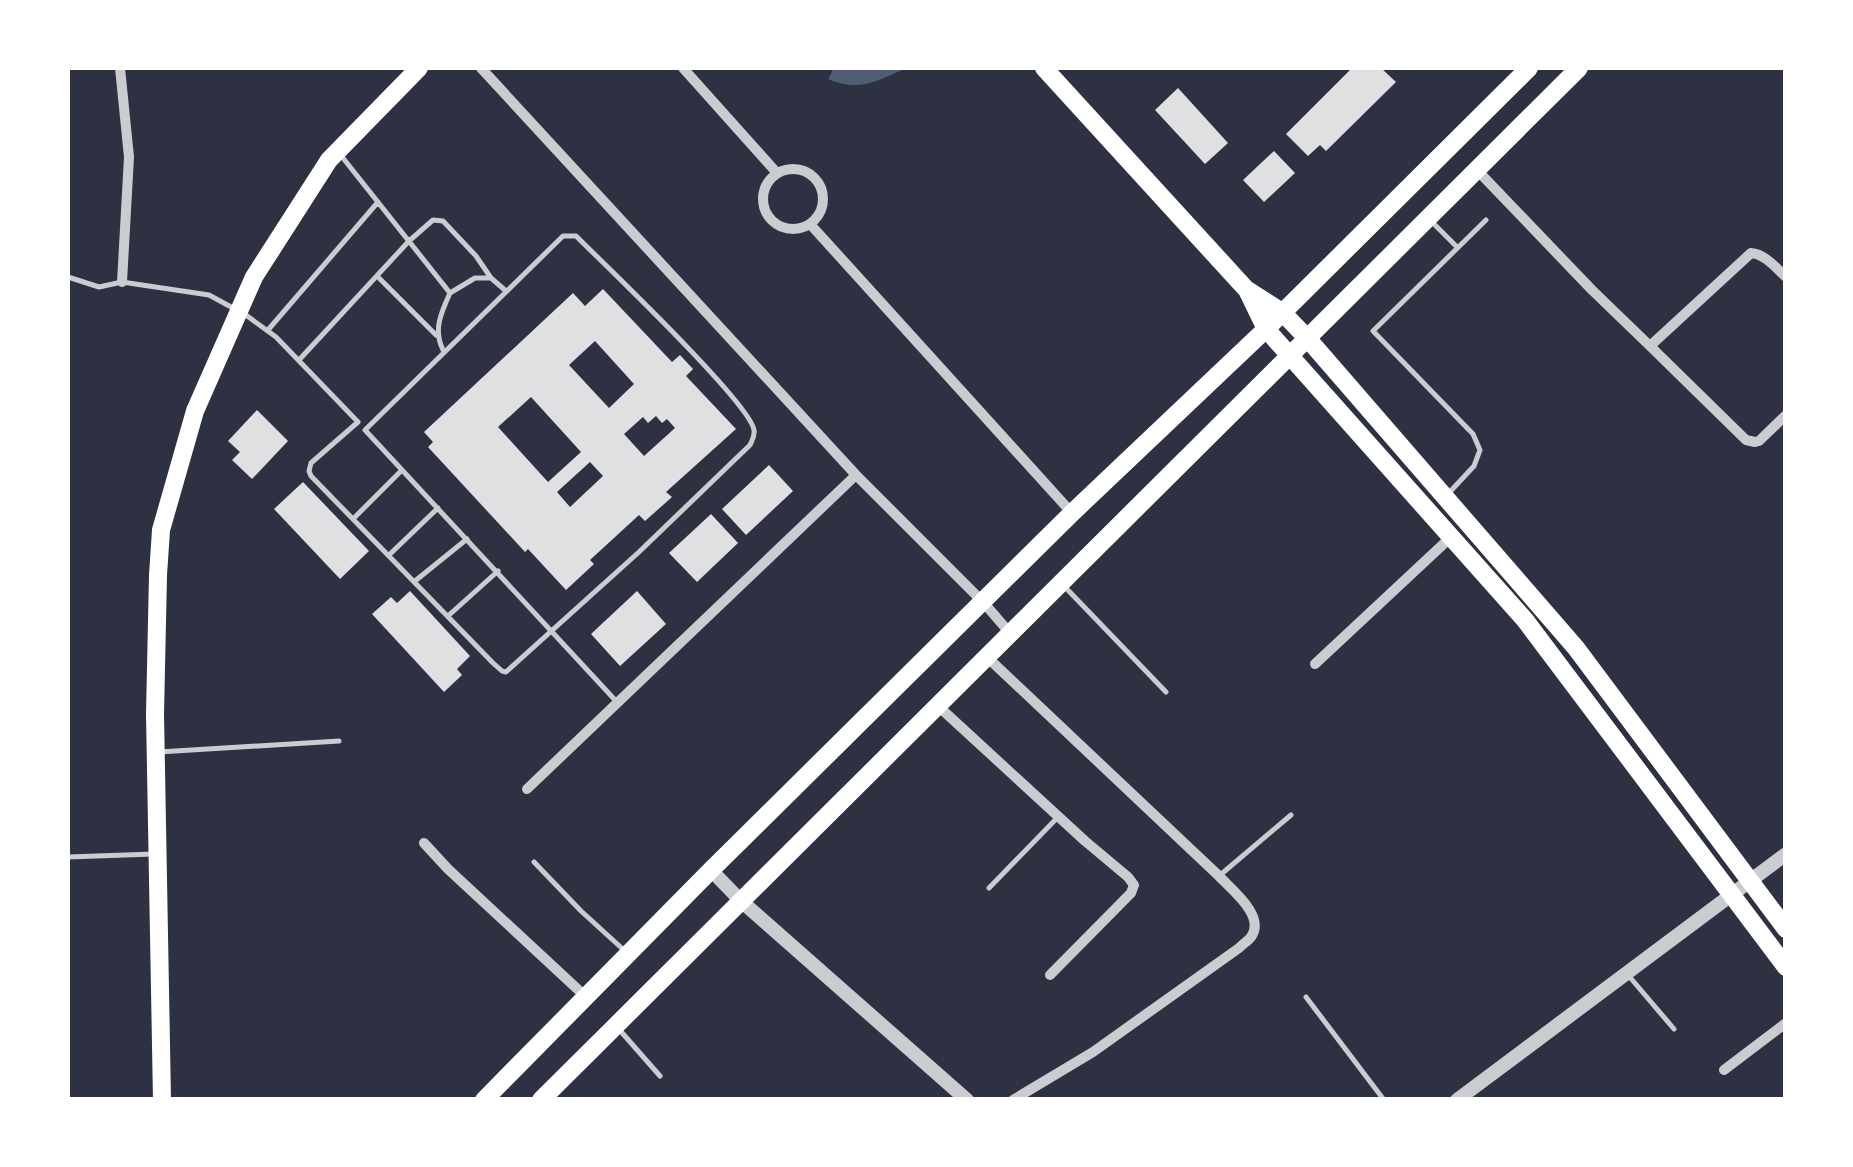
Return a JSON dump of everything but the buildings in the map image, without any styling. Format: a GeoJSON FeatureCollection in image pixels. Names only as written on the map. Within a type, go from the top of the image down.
{"type":"FeatureCollection","features":[{"type":"Feature","properties":{"kind":"main road"},"geometry":{"type":"LineString","coordinates":[[162,1100],[156,752],[162,530],[195,411],[254,276],[329,160],[419,68]]}},
{"type":"Feature","properties":{"kind":"main road"},"geometry":{"type":"LineString","coordinates":[[1044,68],[1246,289],[1282,312],[1308,339],[1576,648],[1786,930]]}},
{"type":"Feature","properties":{"kind":"main road"},"geometry":{"type":"LineString","coordinates":[[484,1100],[1072,513],[1529,68]]}},
{"type":"Feature","properties":{"kind":"main road"},"geometry":{"type":"LineString","coordinates":[[541,1100],[1579,68]]}},
{"type":"Feature","properties":{"kind":"main road"},"geometry":{"type":"LineString","coordinates":[[1246,289],[1266,328],[1525,620],[1786,967]]}},
{"type":"Feature","properties":{"kind":"main road"},"geometry":{"type":"LineString","coordinates":[[1508,601],[1523,588]]}},
{"type":"Feature","properties":{"kind":"street"},"geometry":{"type":"LineString","coordinates":[[120,68],[129,156],[122,282]]}},
{"type":"Feature","properties":{"kind":"street"},"geometry":{"type":"LineString","coordinates":[[481,68],[856,475],[1009,632]]}},
{"type":"Feature","properties":{"kind":"street"},"geometry":{"type":"LineString","coordinates":[[683,68],[777,173]]}},
{"type":"Feature","properties":{"kind":"street"},"geometry":{"type":"LineString","coordinates":[[797,168],[807,171],[821,186],[822,207],[810,224],[790,229],[770,219],[763,197],[765,186],[777,173],[797,168]]}},
{"type":"Feature","properties":{"kind":"street"},"geometry":{"type":"LineString","coordinates":[[1477,170],[1592,290],[1746,440],[1759,441],[1786,415]]}},
{"type":"Feature","properties":{"kind":"street"},"geometry":{"type":"LineString","coordinates":[[810,224],[1072,513]]}},
{"type":"Feature","properties":{"kind":"street"},"geometry":{"type":"LineString","coordinates":[[1650,346],[1751,253],[1756,252],[1786,277]]}},
{"type":"Feature","properties":{"kind":"street"},"geometry":{"type":"LineString","coordinates":[[527,788],[856,475]]}},
{"type":"Feature","properties":{"kind":"street"},"geometry":{"type":"LineString","coordinates":[[1315,664],[1451,537]]}},
{"type":"Feature","properties":{"kind":"street"},"geometry":{"type":"LineString","coordinates":[[987,656],[1219,876],[1253,916],[1255,924],[1251,937],[1093,1052],[1013,1100]]}},
{"type":"Feature","properties":{"kind":"street"},"geometry":{"type":"LineString","coordinates":[[938,705],[1134,885],[1131,893],[1050,975]]}},
{"type":"Feature","properties":{"kind":"street"},"geometry":{"type":"LineString","coordinates":[[424,843],[586,998]]}},
{"type":"Feature","properties":{"kind":"street"},"geometry":{"type":"LineString","coordinates":[[1458,1100],[1786,854]]}},
{"type":"Feature","properties":{"kind":"street"},"geometry":{"type":"LineString","coordinates":[[711,870],[740,900],[968,1100]]}},
{"type":"Feature","properties":{"kind":"street"},"geometry":{"type":"LineString","coordinates":[[1724,1070],[1786,1023]]}},
{"type":"Feature","properties":{"kind":"lane"},"geometry":{"type":"LineString","coordinates":[[338,151],[450,294]]}},
{"type":"Feature","properties":{"kind":"lane"},"geometry":{"type":"LineString","coordinates":[[268,330],[378,202]]}},
{"type":"Feature","properties":{"kind":"lane"},"geometry":{"type":"LineString","coordinates":[[1429,218],[1457,247]]}},
{"type":"Feature","properties":{"kind":"lane"},"geometry":{"type":"LineString","coordinates":[[299,360],[433,220],[444,221],[506,291]]}},
{"type":"Feature","properties":{"kind":"lane"},"geometry":{"type":"LineString","coordinates":[[1445,497],[1474,466],[1480,450],[1473,434],[1374,330],[1486,220]]}},
{"type":"Feature","properties":{"kind":"lane"},"geometry":{"type":"LineString","coordinates":[[358,422],[311,462],[311,476],[506,672],[750,445],[754,430],[723,385],[576,236],[568,234],[366,430]]}},
{"type":"Feature","properties":{"kind":"lane"},"geometry":{"type":"LineString","coordinates":[[378,277],[438,337],[444,352]]}},
{"type":"Feature","properties":{"kind":"lane"},"geometry":{"type":"LineString","coordinates":[[68,278],[100,287],[122,282],[209,295],[268,330],[366,430],[618,704]]}},
{"type":"Feature","properties":{"kind":"lane"},"geometry":{"type":"LineString","coordinates":[[438,337],[440,316],[450,294],[475,278],[491,278]]}},
{"type":"Feature","properties":{"kind":"lane"},"geometry":{"type":"LineString","coordinates":[[353,518],[402,470]]}},
{"type":"Feature","properties":{"kind":"lane"},"geometry":{"type":"LineString","coordinates":[[388,556],[438,508]]}},
{"type":"Feature","properties":{"kind":"lane"},"geometry":{"type":"LineString","coordinates":[[414,582],[467,539]]}},
{"type":"Feature","properties":{"kind":"lane"},"geometry":{"type":"LineString","coordinates":[[448,616],[498,572]]}},
{"type":"Feature","properties":{"kind":"lane"},"geometry":{"type":"LineString","coordinates":[[1062,584],[1166,692]]}},
{"type":"Feature","properties":{"kind":"lane"},"geometry":{"type":"LineString","coordinates":[[156,752],[338,741]]}},
{"type":"Feature","properties":{"kind":"lane"},"geometry":{"type":"LineString","coordinates":[[1219,876],[1291,815]]}},
{"type":"Feature","properties":{"kind":"lane"},"geometry":{"type":"LineString","coordinates":[[988,888],[1058,817]]}},
{"type":"Feature","properties":{"kind":"lane"},"geometry":{"type":"LineString","coordinates":[[68,857],[157,854]]}},
{"type":"Feature","properties":{"kind":"lane"},"geometry":{"type":"LineString","coordinates":[[534,862],[628,954]]}},
{"type":"Feature","properties":{"kind":"lane"},"geometry":{"type":"LineString","coordinates":[[1626,973],[1674,1030]]}},
{"type":"Feature","properties":{"kind":"lane"},"geometry":{"type":"LineString","coordinates":[[1306,997],[1384,1100]]}},
{"type":"Feature","properties":{"kind":"lane"},"geometry":{"type":"LineString","coordinates":[[616,1025],[660,1076]]}},
{"type":"Feature","properties":{"kind":"water"},"geometry":{"type":"Polygon","coordinates":[[[834,68],[907,68],[869,83],[850,85],[828,79],[834,68]]]}}]}
